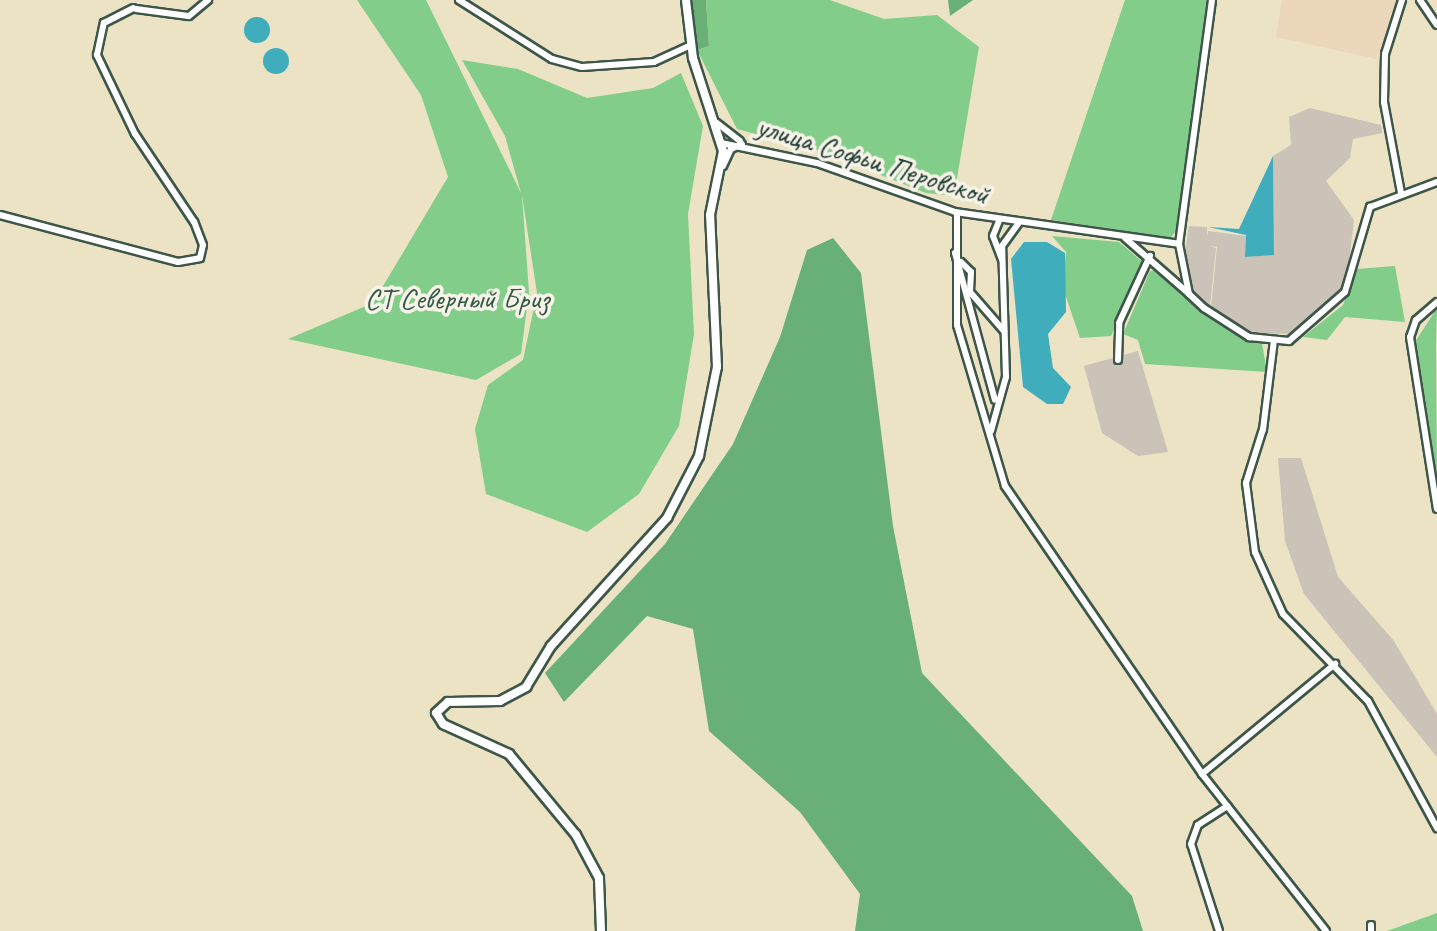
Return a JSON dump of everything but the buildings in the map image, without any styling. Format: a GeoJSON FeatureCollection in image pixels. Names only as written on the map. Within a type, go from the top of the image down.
{"type":"FeatureCollection","features":[{"type":"Feature","properties":{"kind":"main road"},"geometry":{"type":"LineString","coordinates":[[601,931],[598,878],[576,835],[509,754],[443,724],[436,713],[448,702],[500,701],[526,687],[551,646],[667,518],[686,486],[705,435],[716,367],[710,226],[721,143],[691,45],[687,0]]}},
{"type":"Feature","properties":{"kind":"street"},"geometry":{"type":"LineString","coordinates":[[0,215],[184,263],[200,258],[202,240],[190,214],[135,134],[97,55],[104,23],[135,8],[189,16],[208,0]]}},
{"type":"Feature","properties":{"kind":"street"},"geometry":{"type":"LineString","coordinates":[[459,0],[552,59],[582,67],[654,62],[691,45]]}},
{"type":"Feature","properties":{"kind":"street"},"geometry":{"type":"LineString","coordinates":[[1189,294],[1179,244],[1212,0]]}},
{"type":"Feature","properties":{"kind":"street"},"geometry":{"type":"LineString","coordinates":[[1401,193],[1384,102],[1386,47],[1402,0]]}},
{"type":"Feature","properties":{"kind":"street"},"geometry":{"type":"LineString","coordinates":[[1420,0],[1437,25]]}},
{"type":"Feature","properties":{"kind":"street"},"geometry":{"type":"LineString","coordinates":[[716,122],[746,143]]}},
{"type":"Feature","properties":{"kind":"street","name":"улица Софьи Перовской"},"geometry":{"type":"LineString","coordinates":[[721,143],[746,143],[957,213],[999,221],[1179,244]]}},
{"type":"Feature","properties":{"kind":"street"},"geometry":{"type":"LineString","coordinates":[[718,178],[731,149],[746,143]]}},
{"type":"Feature","properties":{"kind":"street"},"geometry":{"type":"LineString","coordinates":[[1119,235],[1150,256],[1189,294],[1249,337],[1289,341],[1338,301],[1370,207],[1401,193],[1437,182]]}},
{"type":"Feature","properties":{"kind":"street"},"geometry":{"type":"LineString","coordinates":[[957,213],[957,325],[1005,486],[1202,774],[1326,931]]}},
{"type":"Feature","properties":{"kind":"street"},"geometry":{"type":"LineString","coordinates":[[999,221],[993,236],[1002,259]]}},
{"type":"Feature","properties":{"kind":"street"},"geometry":{"type":"LineString","coordinates":[[990,433],[996,402],[1006,377],[1002,246],[1019,223]]}},
{"type":"Feature","properties":{"kind":"street"},"geometry":{"type":"LineString","coordinates":[[955,253],[971,272],[970,292],[996,402]]}},
{"type":"Feature","properties":{"kind":"street"},"geometry":{"type":"LineString","coordinates":[[1118,360],[1119,323],[1150,256]]}},
{"type":"Feature","properties":{"kind":"street"},"geometry":{"type":"LineString","coordinates":[[970,292],[1004,331]]}},
{"type":"Feature","properties":{"kind":"street"},"geometry":{"type":"LineString","coordinates":[[1437,302],[1416,320],[1410,337],[1437,509]]}},
{"type":"Feature","properties":{"kind":"street"},"geometry":{"type":"LineString","coordinates":[[1274,340],[1263,429],[1246,483],[1255,552],[1283,614],[1335,664],[1368,701],[1437,828]]}},
{"type":"Feature","properties":{"kind":"street"},"geometry":{"type":"LineString","coordinates":[[1202,774],[1335,664]]}},
{"type":"Feature","properties":{"kind":"street"},"geometry":{"type":"LineString","coordinates":[[1219,931],[1191,844],[1198,825],[1227,806]]}},
{"type":"Feature","properties":{"kind":"shaded area"},"geometry":{"type":"Polygon","coordinates":[[[1282,0],[1396,0],[1377,59],[1276,37],[1282,0]]]}},
{"type":"Feature","properties":{"kind":"shaded area"},"geometry":{"type":"Polygon","coordinates":[[[1310,108],[1381,125],[1382,133],[1353,139],[1350,158],[1326,181],[1354,220],[1346,287],[1296,334],[1251,333],[1211,308],[1217,247],[1209,246],[1216,248],[1210,307],[1193,292],[1185,251],[1189,226],[1207,227],[1207,237],[1208,231],[1246,236],[1245,257],[1274,255],[1273,156],[1291,145],[1289,117],[1310,108]]]}},
{"type":"Feature","properties":{"kind":"shaded area"},"geometry":{"type":"Polygon","coordinates":[[[1138,351],[1168,452],[1138,456],[1102,433],[1084,366],[1138,351]]]}},
{"type":"Feature","properties":{"kind":"shaded area"},"geometry":{"type":"Polygon","coordinates":[[[1278,458],[1301,458],[1338,577],[1394,641],[1437,714],[1437,757],[1304,594],[1285,541],[1278,458]]]}},
{"type":"Feature","properties":{"kind":"green space","name":"СТ Северный Бриз"},"geometry":{"type":"Polygon","coordinates":[[[357,0],[426,0],[521,193],[505,136],[462,60],[518,69],[587,98],[653,88],[681,73],[703,126],[688,214],[694,334],[679,426],[639,494],[587,532],[486,494],[475,429],[488,385],[523,360],[537,293],[522,195],[529,292],[521,354],[476,380],[288,339],[373,303],[448,177],[421,95],[357,0]]]}},
{"type":"Feature","properties":{"kind":"green space"},"geometry":{"type":"Polygon","coordinates":[[[692,0],[706,0],[709,46],[697,50],[692,0]]]}},
{"type":"Feature","properties":{"kind":"green space"},"geometry":{"type":"Polygon","coordinates":[[[706,0],[830,0],[884,19],[937,15],[979,47],[954,196],[926,193],[820,151],[737,129],[697,50],[709,46],[706,0]]]}},
{"type":"Feature","properties":{"kind":"green space"},"geometry":{"type":"Polygon","coordinates":[[[948,0],[973,0],[950,16],[948,0]]]}},
{"type":"Feature","properties":{"kind":"green space"},"geometry":{"type":"Polygon","coordinates":[[[1125,0],[1207,0],[1177,230],[1170,238],[1051,220],[1125,0]]]}},
{"type":"Feature","properties":{"kind":"green space"},"geometry":{"type":"Polygon","coordinates":[[[1052,236],[1119,242],[1145,264],[1111,336],[1080,338],[1063,288],[1066,252],[1052,236]]]}},
{"type":"Feature","properties":{"kind":"green space"},"geometry":{"type":"Polygon","coordinates":[[[833,238],[861,273],[893,526],[922,673],[1132,896],[1143,931],[855,931],[860,894],[800,812],[709,731],[693,629],[647,616],[564,702],[545,673],[665,544],[733,444],[780,337],[807,250],[833,238]]]}},
{"type":"Feature","properties":{"kind":"green space"},"geometry":{"type":"Polygon","coordinates":[[[1395,266],[1405,322],[1345,317],[1327,340],[1303,337],[1343,305],[1357,269],[1395,266]]]}},
{"type":"Feature","properties":{"kind":"green space"},"geometry":{"type":"Polygon","coordinates":[[[1156,270],[1225,328],[1262,343],[1267,372],[1145,364],[1138,340],[1123,334],[1150,271],[1156,270]]]}},
{"type":"Feature","properties":{"kind":"green space"},"geometry":{"type":"Polygon","coordinates":[[[1437,308],[1436,344],[1437,482],[1413,345],[1437,308]]]}},
{"type":"Feature","properties":{"kind":"green space"},"geometry":{"type":"Polygon","coordinates":[[[1437,913],[1437,931],[1387,931],[1437,913]]]}},
{"type":"Feature","properties":{"kind":"water"},"geometry":{"type":"Polygon","coordinates":[[[257,17],[267,20],[270,30],[267,40],[257,43],[247,40],[244,30],[247,20],[257,17]]]}},
{"type":"Feature","properties":{"kind":"water"},"geometry":{"type":"Polygon","coordinates":[[[276,48],[285,52],[289,61],[285,70],[276,74],[267,70],[263,61],[267,52],[276,48]]]}},
{"type":"Feature","properties":{"kind":"water"},"geometry":{"type":"Polygon","coordinates":[[[1273,156],[1274,255],[1245,257],[1246,235],[1208,227],[1239,229],[1273,156]]]}},
{"type":"Feature","properties":{"kind":"water"},"geometry":{"type":"Polygon","coordinates":[[[1024,242],[1047,242],[1065,253],[1066,312],[1048,334],[1053,368],[1071,387],[1063,404],[1047,404],[1023,387],[1011,259],[1024,242]]]}}]}
